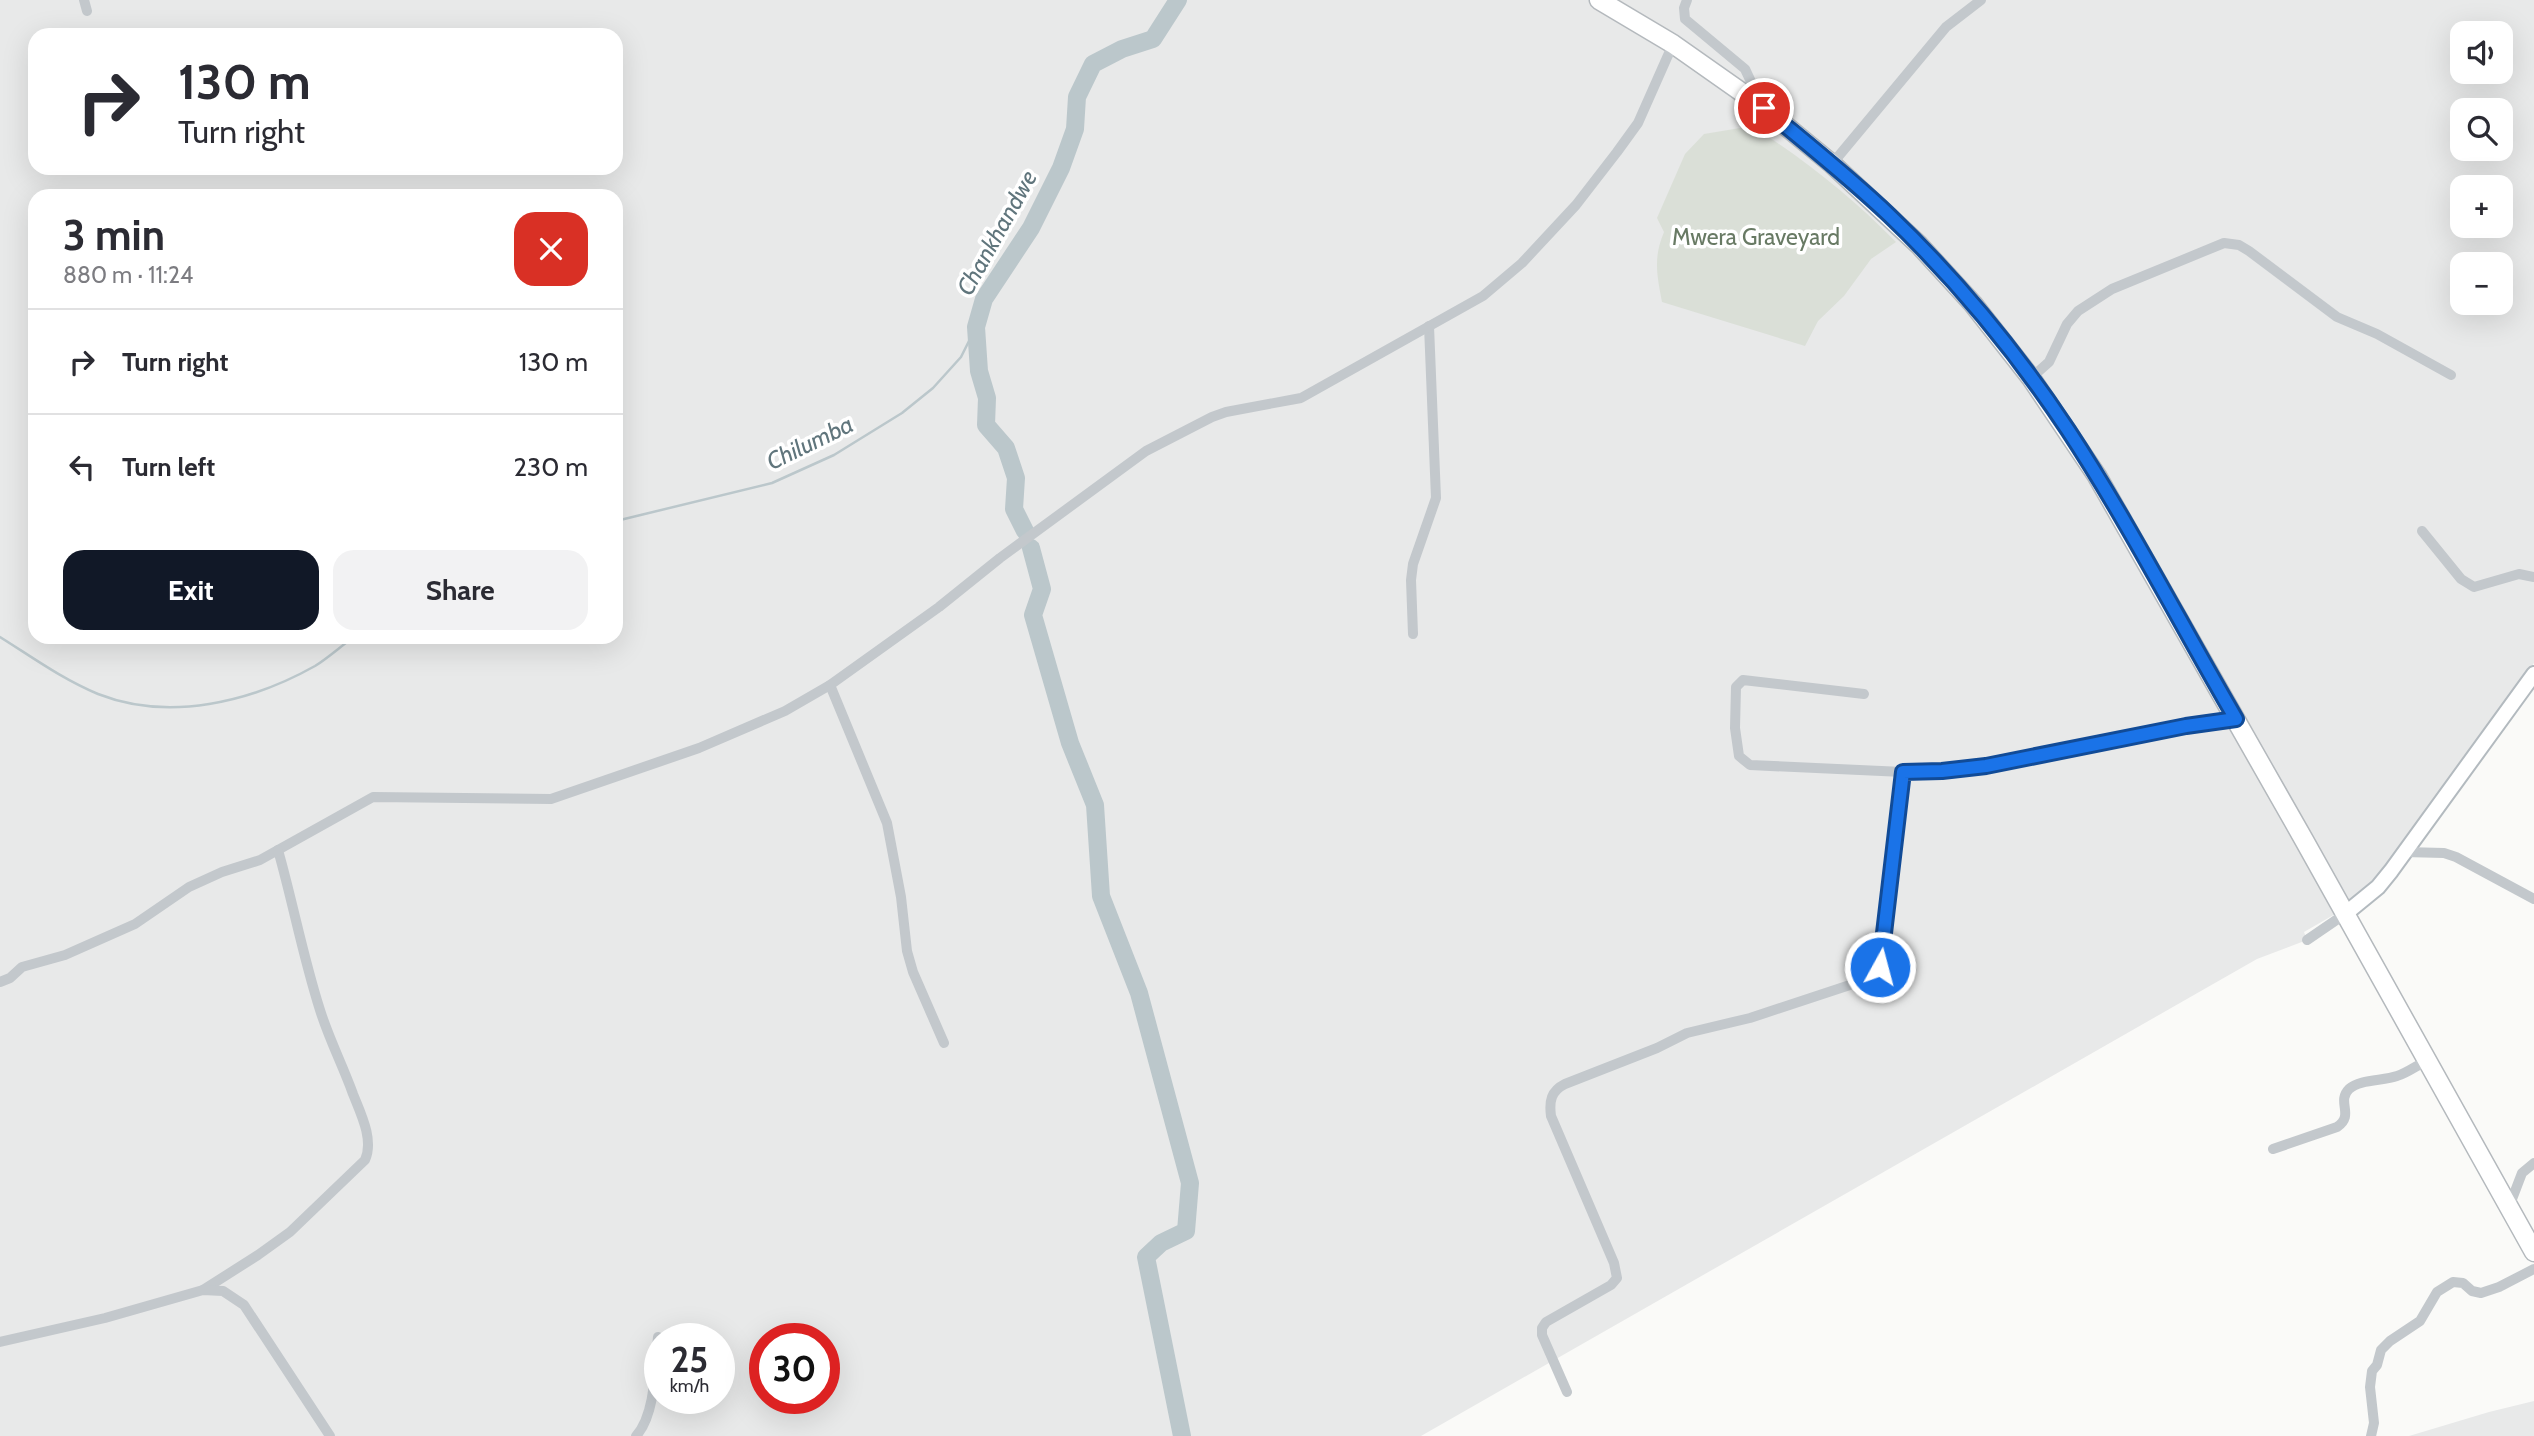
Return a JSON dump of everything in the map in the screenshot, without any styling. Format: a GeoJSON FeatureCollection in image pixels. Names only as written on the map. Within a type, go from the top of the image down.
{"type":"FeatureCollection","features":[{"type":"Feature","properties":{"kind":"highway"},"geometry":{"type":"LineString","coordinates":[[1599,0],[1673,44],[1764,108],[1832,164],[1919,245],[1973,304],[2031,378],[2097,476],[2534,1252]]}},
{"type":"Feature","properties":{"kind":"street"},"geometry":{"type":"LineString","coordinates":[[84,0],[87,11]]}},
{"type":"Feature","properties":{"kind":"street"},"geometry":{"type":"LineString","coordinates":[[1687,0],[1684,8],[1685,19],[1745,69],[1764,108]]}},
{"type":"Feature","properties":{"kind":"street"},"geometry":{"type":"LineString","coordinates":[[1832,164],[1946,27],[1980,0]]}},
{"type":"Feature","properties":{"kind":"street"},"geometry":{"type":"LineString","coordinates":[[0,982],[10,978],[22,967],[65,955],[135,925],[196,883],[260,860],[373,797],[551,799],[699,748],[785,711],[830,685],[939,607],[1011,549],[1146,451],[1219,414],[1301,398],[1501,283],[1576,205],[1638,123],[1673,44]]}},
{"type":"Feature","properties":{"kind":"street"},"geometry":{"type":"LineString","coordinates":[[2031,378],[2049,362],[2067,324],[2088,303],[2148,272],[2224,243],[2239,245],[2249,251],[2337,317],[2377,334],[2451,375]]}},
{"type":"Feature","properties":{"kind":"street"},"geometry":{"type":"LineString","coordinates":[[1413,634],[1413,564],[1436,498],[1429,326]]}},
{"type":"Feature","properties":{"kind":"street"},"geometry":{"type":"LineString","coordinates":[[2422,531],[2461,579],[2474,587],[2519,574],[2534,577]]}},
{"type":"Feature","properties":{"kind":"street"},"geometry":{"type":"LineString","coordinates":[[2307,940],[2378,887],[2534,674]]}},
{"type":"Feature","properties":{"kind":"street"},"geometry":{"type":"LineString","coordinates":[[1864,694],[1743,681],[1736,687],[1735,728],[1739,756],[1751,765],[1903,772],[1942,771],[1986,766],[2173,728],[2236,719]]}},
{"type":"Feature","properties":{"kind":"street"},"geometry":{"type":"LineString","coordinates":[[830,685],[887,823],[901,897],[907,951],[913,972],[944,1043]]}},
{"type":"Feature","properties":{"kind":"street"},"geometry":{"type":"LineString","coordinates":[[1567,1392],[1542,1335],[1542,1328],[1546,1322],[1611,1286],[1616,1278],[1614,1262],[1551,1116],[1550,1100],[1553,1093],[1565,1084],[1657,1048],[1687,1033],[1750,1018],[1877,974],[1903,772]]}},
{"type":"Feature","properties":{"kind":"street"},"geometry":{"type":"LineString","coordinates":[[0,1342],[105,1318],[203,1290],[290,1232],[365,1160],[369,1152],[363,1122],[344,1068],[328,1035],[308,972],[278,850]]}},
{"type":"Feature","properties":{"kind":"street"},"geometry":{"type":"LineString","coordinates":[[2404,852],[2434,852],[2456,857],[2534,899]]}},
{"type":"Feature","properties":{"kind":"street"},"geometry":{"type":"LineString","coordinates":[[2273,1149],[2344,1123],[2346,1092],[2352,1087],[2397,1076],[2426,1061]]}},
{"type":"Feature","properties":{"kind":"street"},"geometry":{"type":"LineString","coordinates":[[2509,1208],[2522,1172],[2534,1163]]}},
{"type":"Feature","properties":{"kind":"street"},"geometry":{"type":"LineString","coordinates":[[2371,1436],[2374,1423],[2370,1387],[2372,1371],[2377,1365],[2381,1350],[2420,1321],[2437,1292],[2453,1282],[2463,1283],[2472,1291],[2481,1293],[2534,1269]]}},
{"type":"Feature","properties":{"kind":"street"},"geometry":{"type":"LineString","coordinates":[[203,1290],[223,1291],[244,1305],[330,1436]]}},
{"type":"Feature","properties":{"kind":"street"},"geometry":{"type":"LineString","coordinates":[[636,1436],[649,1414]]}},
{"type":"Feature","properties":{"kind":"shaded area"},"geometry":{"type":"Polygon","coordinates":[[[0,0],[2534,0],[2534,663],[2363,898],[2304,932],[2307,940],[2257,959],[1421,1436],[0,1436],[0,0]]]}},
{"type":"Feature","properties":{"kind":"shaded area"},"geometry":{"type":"Polygon","coordinates":[[[2534,1401],[2534,1436],[2409,1436],[2489,1412],[2534,1401]]]}},
{"type":"Feature","properties":{"kind":"green space","name":"Mwera Graveyard"},"geometry":{"type":"Polygon","coordinates":[[[1752,126],[1827,180],[1896,242],[1871,259],[1844,296],[1818,321],[1805,346],[1662,302],[1657,258],[1664,232],[1657,218],[1685,154],[1704,134],[1752,126]]]}},
{"type":"Feature","properties":{"kind":"waterway","name":"Chankhandwe"},"geometry":{"type":"LineString","coordinates":[[1025,531],[1014,509],[1016,478],[1006,448],[986,425],[987,398],[979,371],[976,327],[984,299],[1031,228],[1061,168],[1075,129],[1077,97],[1093,64],[1122,49],[1153,39],[1178,0]]}},
{"type":"Feature","properties":{"kind":"waterway","name":"Chilumba"},"geometry":{"type":"LineString","coordinates":[[623,519],[772,483],[834,455],[902,413],[933,388],[961,357],[976,327]]}},
{"type":"Feature","properties":{"kind":"waterway"},"geometry":{"type":"LineString","coordinates":[[1031,548],[1042,589],[1033,615],[1070,743],[1095,805],[1101,896],[1139,993],[1190,1183],[1186,1231],[1161,1243],[1146,1257],[1182,1436]]}},
{"type":"Feature","properties":{"kind":"waterway","name":"Chilumba"},"geometry":{"type":"LineString","coordinates":[[0,637],[60,675],[98,694],[125,702],[181,707],[209,704],[264,690],[315,666],[345,644]]}},
{"type":"Feature","properties":{"kind":"route"},"geometry":{"type":"LineString","coordinates":[[1764,108],[1845,176],[1919,245],[1973,304],[2031,378],[2097,476],[2236,719],[2186,726],[1986,766],[1903,772],[1880,967]]}}]}
